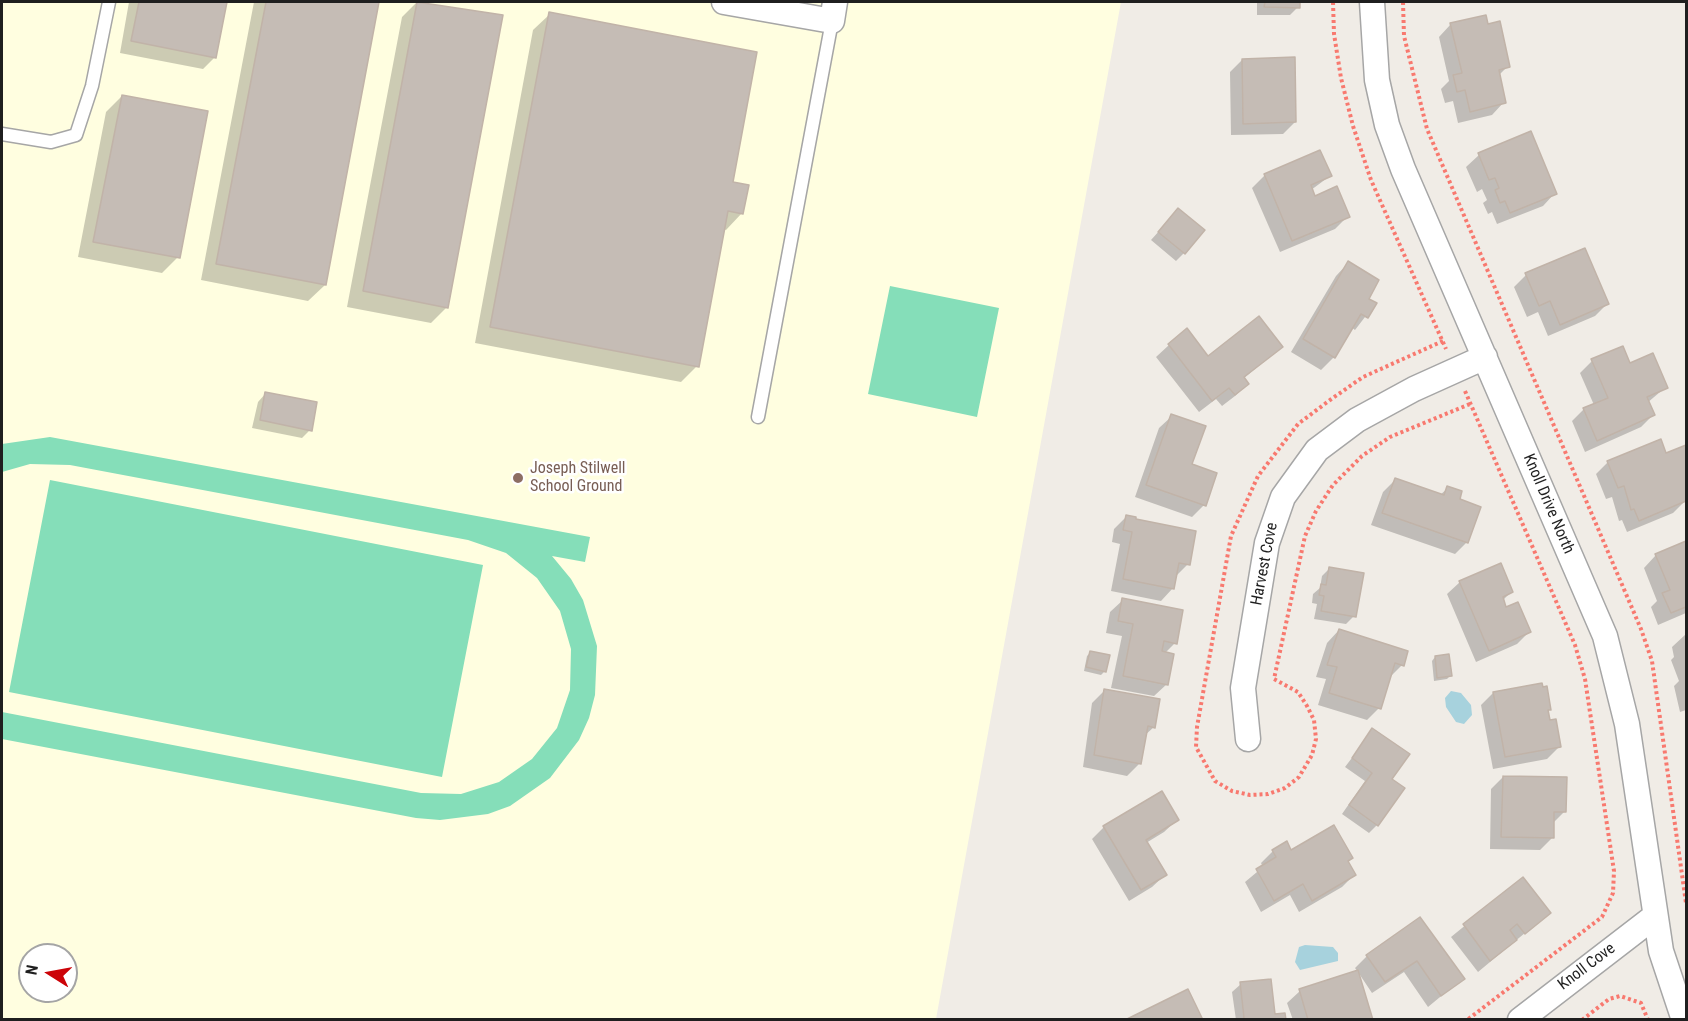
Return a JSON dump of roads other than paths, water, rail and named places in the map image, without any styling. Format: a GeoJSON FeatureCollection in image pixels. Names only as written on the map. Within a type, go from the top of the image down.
{"type":"FeatureCollection","features":[{"type":"Feature","properties":{"kind":"street"},"geometry":{"type":"LineString","coordinates":[[724,2],[833,11]]}},
{"type":"Feature","properties":{"kind":"street","name":"Knoll Drive North"},"geometry":{"type":"LineString","coordinates":[[1372,2],[1377,80],[1387,125],[1403,169],[1605,636],[1627,724],[1660,951],[1684,1020]]}},
{"type":"Feature","properties":{"kind":"street","name":"Harvest Cove"},"geometry":{"type":"LineString","coordinates":[[1248,739],[1243,688],[1267,543],[1283,497],[1317,450],[1357,420],[1414,389],[1485,357]]}},
{"type":"Feature","properties":{"kind":"street","name":"Knoll Cove"},"geometry":{"type":"LineString","coordinates":[[1520,1020],[1654,916]]}},
{"type":"Feature","properties":{"kind":"lane"},"geometry":{"type":"LineString","coordinates":[[2,134],[51,142],[76,135],[92,86],[109,2]]}},
{"type":"Feature","properties":{"kind":"lane"},"geometry":{"type":"LineString","coordinates":[[758,417],[833,11]]}},
{"type":"Feature","properties":{"kind":"water"},"geometry":{"type":"Polygon","coordinates":[[[1451,691],[1461,693],[1471,705],[1472,715],[1464,724],[1456,722],[1446,707],[1445,698],[1451,691]]]}},
{"type":"Feature","properties":{"kind":"water"},"geometry":{"type":"Polygon","coordinates":[[[1305,945],[1333,947],[1338,953],[1338,961],[1300,970],[1295,962],[1299,947],[1305,945]]]}},
{"type":"Feature","properties":{"kind":"place","name":"Joseph Stilwell School Ground"},"geometry":{"type":"Point","coordinates":[518,478]}}]}
